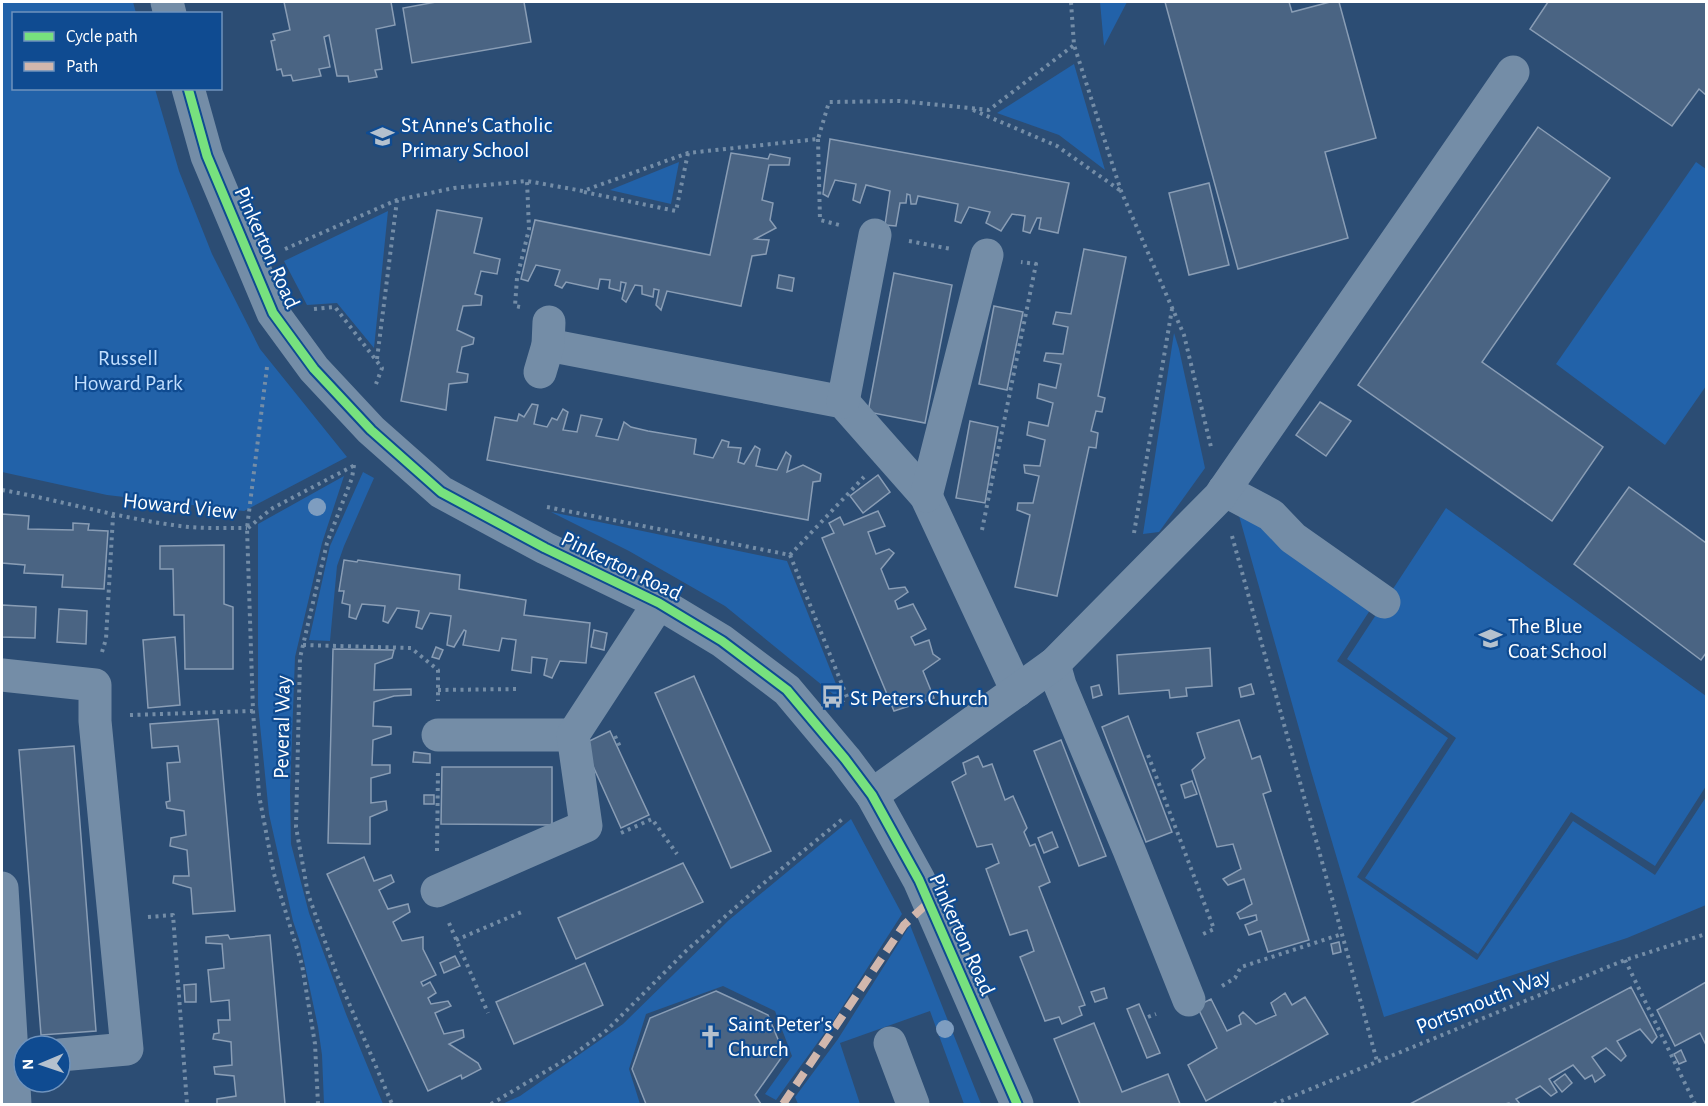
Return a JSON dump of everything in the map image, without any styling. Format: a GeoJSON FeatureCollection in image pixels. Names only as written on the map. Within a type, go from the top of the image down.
{"type":"FeatureCollection","features":[{"type":"Feature","properties":{"kind":"street"},"geometry":{"type":"LineString","coordinates":[[872,795],[1054,664],[1224,490],[1513,72]]}},
{"type":"Feature","properties":{"kind":"street","name":"Pinkerton Road"},"geometry":{"type":"LineString","coordinates":[[189,90],[207,156],[273,313],[315,369],[363,422],[441,492],[524,537],[659,603],[722,640],[788,690],[816,724],[872,795],[919,880],[1017,1104]]}},
{"type":"Feature","properties":{"kind":"street"},"geometry":{"type":"LineString","coordinates":[[843,402],[875,235]]}},
{"type":"Feature","properties":{"kind":"street"},"geometry":{"type":"LineString","coordinates":[[926,496],[987,255]]}},
{"type":"Feature","properties":{"kind":"street"},"geometry":{"type":"LineString","coordinates":[[546,346],[843,402],[926,496],[1017,691]]}},
{"type":"Feature","properties":{"kind":"street"},"geometry":{"type":"LineString","coordinates":[[1224,490],[1271,515],[1293,538],[1384,602]]}},
{"type":"Feature","properties":{"kind":"street"},"geometry":{"type":"LineString","coordinates":[[437,891],[586,826],[573,735],[659,603]]}},
{"type":"Feature","properties":{"kind":"street"},"geometry":{"type":"LineString","coordinates":[[1054,664],[1060,685],[1129,850],[1203,994]]}},
{"type":"Feature","properties":{"kind":"street"},"geometry":{"type":"LineString","coordinates":[[2,675],[95,701],[127,1049],[72,1053]]}},
{"type":"Feature","properties":{"kind":"street"},"geometry":{"type":"LineString","coordinates":[[438,735],[573,735]]}},
{"type":"Feature","properties":{"kind":"street"},"geometry":{"type":"LineString","coordinates":[[2,888],[15,1034]]}},
{"type":"Feature","properties":{"kind":"street"},"geometry":{"type":"LineString","coordinates":[[890,1043],[913,1104]]}},
{"type":"Feature","properties":{"kind":"path"},"geometry":{"type":"LineString","coordinates":[[875,235],[820,220],[818,139],[829,102],[900,101],[989,110],[1074,45]]}},
{"type":"Feature","properties":{"kind":"path"},"geometry":{"type":"LineString","coordinates":[[967,107],[1057,146],[1121,191]]}},
{"type":"Feature","properties":{"kind":"path"},"geometry":{"type":"LineString","coordinates":[[583,191],[688,153],[818,139]]}},
{"type":"Feature","properties":{"kind":"path"},"geometry":{"type":"LineString","coordinates":[[251,264],[397,200],[454,188],[527,181],[676,211],[688,153]]}},
{"type":"Feature","properties":{"kind":"path"},"geometry":{"type":"LineString","coordinates":[[515,306],[518,278],[529,229],[527,181]]}},
{"type":"Feature","properties":{"kind":"path"},"geometry":{"type":"LineString","coordinates":[[377,359],[397,200]]}},
{"type":"Feature","properties":{"kind":"path"},"geometry":{"type":"LineString","coordinates":[[248,528],[273,313],[335,307],[382,368],[363,422]]}},
{"type":"Feature","properties":{"kind":"path"},"geometry":{"type":"LineString","coordinates":[[1134,536],[1172,308]]}},
{"type":"Feature","properties":{"kind":"path"},"geometry":{"type":"LineString","coordinates":[[790,555],[887,452]]}},
{"type":"Feature","properties":{"kind":"path"},"geometry":{"type":"LineString","coordinates":[[524,537],[544,506],[790,555]]}},
{"type":"Feature","properties":{"kind":"path"},"geometry":{"type":"LineString","coordinates":[[113,516],[105,639],[95,701],[253,711]]}},
{"type":"Feature","properties":{"kind":"path"},"geometry":{"type":"LineString","coordinates":[[790,555],[847,697],[816,724]]}},
{"type":"Feature","properties":{"kind":"path"},"geometry":{"type":"LineString","coordinates":[[303,645],[411,648],[438,670],[437,896],[488,1013]]}},
{"type":"Feature","properties":{"kind":"path"},"geometry":{"type":"LineString","coordinates":[[438,690],[519,689]]}},
{"type":"Feature","properties":{"kind":"path"},"geometry":{"type":"LineString","coordinates":[[1148,755],[1214,929],[1200,935],[1203,946]]}},
{"type":"Feature","properties":{"kind":"path"},"geometry":{"type":"LineString","coordinates":[[491,1104],[570,1057],[607,1030],[686,951],[753,892],[872,795]]}},
{"type":"Feature","properties":{"kind":"path"},"geometry":{"type":"LineString","coordinates":[[586,826],[598,844],[652,819],[677,854]]}},
{"type":"Feature","properties":{"kind":"path"},"geometry":{"type":"LineString","coordinates":[[456,940],[524,911]]}},
{"type":"Feature","properties":{"kind":"path"},"geometry":{"type":"LineString","coordinates":[[115,920],[173,915],[187,1104]]}},
{"type":"Feature","properties":{"kind":"path"},"geometry":{"type":"LineString","coordinates":[[1203,994],[1236,978],[1241,967],[1342,934]]}},
{"type":"Feature","properties":{"kind":"path"},"geometry":{"type":"LineString","coordinates":[[1625,960],[1695,1104]]}},
{"type":"Feature","properties":{"kind":"green space","name":"Russell Howard Park"},"geometry":{"type":"Polygon","coordinates":[[[2,2],[133,2],[136,12],[12,12],[12,90],[155,90],[179,171],[212,254],[260,349],[347,457],[244,511],[107,495],[2,472],[2,2]]]}},
{"type":"Feature","properties":{"kind":"green space"},"geometry":{"type":"Polygon","coordinates":[[[1100,2],[1127,2],[1104,46],[1100,2]]]}},
{"type":"Feature","properties":{"kind":"green space"},"geometry":{"type":"Polygon","coordinates":[[[1074,64],[1105,170],[1059,135],[997,113],[1074,64]]]}},
{"type":"Feature","properties":{"kind":"green space"},"geometry":{"type":"Polygon","coordinates":[[[679,162],[671,204],[610,190],[679,162]]]}},
{"type":"Feature","properties":{"kind":"green space"},"geometry":{"type":"Polygon","coordinates":[[[1696,162],[1706,169],[1706,386],[1665,445],[1556,364],[1696,162]]]}},
{"type":"Feature","properties":{"kind":"green space"},"geometry":{"type":"Polygon","coordinates":[[[388,211],[374,348],[337,303],[307,305],[284,261],[388,211]]]}},
{"type":"Feature","properties":{"kind":"green space"},"geometry":{"type":"Polygon","coordinates":[[[1174,333],[1205,468],[1159,532],[1143,534],[1174,333]]]}},
{"type":"Feature","properties":{"kind":"green space"},"geometry":{"type":"Polygon","coordinates":[[[363,472],[374,478],[337,566],[330,641],[309,640],[330,546],[363,472]]]}},
{"type":"Feature","properties":{"kind":"green space"},"geometry":{"type":"Polygon","coordinates":[[[344,476],[322,543],[295,657],[290,791],[291,844],[309,913],[346,1014],[383,1104],[324,1104],[322,1055],[318,1027],[269,814],[258,705],[258,524],[344,476]]]}},
{"type":"Feature","properties":{"kind":"green space"},"geometry":{"type":"Polygon","coordinates":[[[1236,505],[1374,604],[1337,661],[1448,738],[1357,877],[1477,960],[1573,821],[1655,875],[1706,797],[1706,905],[1627,938],[1384,1017],[1311,771],[1236,505]]]}},
{"type":"Feature","properties":{"kind":"green space"},"geometry":{"type":"Polygon","coordinates":[[[1446,508],[1706,696],[1706,786],[1655,866],[1571,812],[1478,954],[1365,878],[1456,738],[1347,659],[1446,508]]]}},
{"type":"Feature","properties":{"kind":"green space"},"geometry":{"type":"Polygon","coordinates":[[[551,512],[787,561],[840,694],[833,694],[725,606],[629,551],[551,512]]]}},
{"type":"Feature","properties":{"kind":"green space"},"geometry":{"type":"Polygon","coordinates":[[[851,819],[902,914],[834,1020],[776,1100],[765,1094],[792,1056],[775,1011],[723,986],[646,1014],[629,1069],[640,1104],[502,1104],[520,1096],[623,1024],[729,920],[851,819]]]}},
{"type":"Feature","properties":{"kind":"green space"},"geometry":{"type":"Polygon","coordinates":[[[910,925],[981,1104],[964,1104],[930,1011],[840,1043],[860,1104],[798,1104],[795,1097],[838,1039],[910,925]]]}},
{"type":"Feature","properties":{"kind":"building"},"geometry":{"type":"Polygon","coordinates":[[[284,2],[391,2],[395,25],[376,29],[382,69],[375,70],[377,77],[349,82],[348,76],[337,76],[329,35],[324,37],[330,67],[319,69],[321,76],[293,81],[291,75],[283,76],[281,69],[277,70],[271,41],[275,40],[273,34],[290,30],[284,2]]]}},
{"type":"Feature","properties":{"kind":"building"},"geometry":{"type":"Polygon","coordinates":[[[436,2],[524,2],[531,42],[412,63],[403,8],[436,2]]]}},
{"type":"Feature","properties":{"kind":"building"},"geometry":{"type":"Polygon","coordinates":[[[1165,2],[1289,2],[1292,12],[1330,2],[1339,2],[1376,138],[1325,152],[1348,238],[1238,269],[1165,2]]]}},
{"type":"Feature","properties":{"kind":"building"},"geometry":{"type":"Polygon","coordinates":[[[1548,2],[1706,2],[1706,95],[1699,89],[1672,126],[1530,29],[1548,2]]]}},
{"type":"Feature","properties":{"kind":"building"},"geometry":{"type":"Polygon","coordinates":[[[1538,127],[1610,178],[1482,362],[1603,447],[1552,521],[1358,385],[1538,127]]]}},
{"type":"Feature","properties":{"kind":"building"},"geometry":{"type":"Polygon","coordinates":[[[830,139],[1069,183],[1058,233],[1039,229],[1041,218],[1037,218],[1030,233],[1023,231],[1025,216],[1012,214],[1001,231],[986,223],[990,212],[969,207],[961,223],[955,221],[958,204],[918,196],[916,204],[911,204],[910,195],[907,194],[906,203],[900,203],[896,226],[885,225],[890,191],[866,185],[860,203],[853,200],[856,184],[835,180],[828,197],[823,194],[830,139]]]}},
{"type":"Feature","properties":{"kind":"building"},"geometry":{"type":"Polygon","coordinates":[[[731,153],[768,159],[770,154],[790,158],[789,165],[769,165],[762,200],[773,203],[770,220],[776,228],[755,239],[769,240],[766,254],[752,256],[741,306],[667,291],[661,310],[656,305],[659,290],[654,289],[653,297],[642,294],[642,286],[635,285],[626,302],[622,299],[626,283],[621,282],[620,291],[609,288],[610,280],[600,279],[598,289],[566,282],[562,288],[555,285],[560,270],[536,265],[528,281],[521,279],[535,220],[710,255],[731,153]]]}},
{"type":"Feature","properties":{"kind":"building"},"geometry":{"type":"Polygon","coordinates":[[[1209,183],[1229,265],[1189,275],[1169,193],[1209,183]]]}},
{"type":"Feature","properties":{"kind":"building"},"geometry":{"type":"Polygon","coordinates":[[[437,210],[482,218],[474,253],[500,259],[497,274],[481,271],[475,294],[482,296],[481,305],[463,306],[457,330],[474,338],[473,344],[462,347],[457,372],[468,374],[467,382],[449,384],[446,410],[401,401],[437,210]]]}},
{"type":"Feature","properties":{"kind":"building"},"geometry":{"type":"Polygon","coordinates":[[[1084,249],[1126,257],[1098,396],[1105,398],[1102,412],[1096,411],[1091,431],[1098,433],[1096,448],[1089,447],[1057,596],[1015,587],[1030,515],[1017,510],[1018,503],[1033,503],[1039,476],[1025,473],[1024,465],[1040,466],[1045,440],[1027,435],[1029,422],[1048,426],[1053,403],[1037,398],[1039,384],[1056,388],[1061,364],[1044,361],[1046,353],[1063,354],[1068,327],[1053,324],[1056,312],[1071,314],[1084,249]]]}},
{"type":"Feature","properties":{"kind":"building"},"geometry":{"type":"Polygon","coordinates":[[[894,273],[952,285],[925,423],[868,412],[894,273]]]}},
{"type":"Feature","properties":{"kind":"building"},"geometry":{"type":"Polygon","coordinates":[[[779,275],[794,278],[792,291],[777,288],[779,275]]]}},
{"type":"Feature","properties":{"kind":"building"},"geometry":{"type":"Polygon","coordinates":[[[994,306],[1023,312],[1007,390],[979,384],[994,306]]]}},
{"type":"Feature","properties":{"kind":"building"},"geometry":{"type":"Polygon","coordinates":[[[1320,402],[1351,421],[1326,456],[1296,435],[1320,402]]]}},
{"type":"Feature","properties":{"kind":"building"},"geometry":{"type":"Polygon","coordinates":[[[532,404],[538,405],[534,424],[547,427],[552,418],[557,420],[563,409],[568,412],[563,430],[577,432],[581,415],[602,419],[596,436],[618,440],[624,422],[631,427],[696,439],[694,454],[713,458],[722,440],[729,442],[728,447],[741,448],[738,462],[744,464],[755,446],[760,449],[756,466],[777,470],[786,452],[791,456],[787,472],[803,465],[821,474],[820,481],[813,482],[808,520],[487,460],[495,417],[517,421],[519,414],[524,417],[532,404]]]}},
{"type":"Feature","properties":{"kind":"building"},"geometry":{"type":"Polygon","coordinates":[[[970,421],[998,427],[985,503],[956,498],[970,421]]]}},
{"type":"Feature","properties":{"kind":"building"},"geometry":{"type":"Polygon","coordinates":[[[878,475],[890,492],[863,513],[850,496],[878,475]]]}},
{"type":"Feature","properties":{"kind":"building"},"geometry":{"type":"Polygon","coordinates":[[[1629,487],[1706,543],[1706,653],[1701,660],[1574,564],[1629,487]]]}},
{"type":"Feature","properties":{"kind":"building"},"geometry":{"type":"Polygon","coordinates":[[[878,511],[885,526],[868,532],[876,554],[889,549],[894,553],[881,569],[889,589],[905,587],[908,592],[895,601],[898,609],[913,604],[926,629],[911,637],[915,645],[929,640],[933,654],[940,659],[923,671],[934,698],[894,711],[822,538],[834,533],[829,523],[840,517],[844,525],[878,511]]]}},
{"type":"Feature","properties":{"kind":"building"},"geometry":{"type":"Polygon","coordinates":[[[2,514],[29,516],[28,529],[73,530],[73,523],[89,524],[88,530],[108,531],[104,589],[62,587],[63,575],[24,573],[25,565],[2,563],[2,514]]]}},
{"type":"Feature","properties":{"kind":"building"},"geometry":{"type":"Polygon","coordinates":[[[224,545],[224,604],[233,607],[233,669],[185,669],[184,615],[174,615],[173,569],[160,569],[160,546],[224,545]]]}},
{"type":"Feature","properties":{"kind":"building"},"geometry":{"type":"Polygon","coordinates":[[[344,560],[460,575],[459,589],[526,600],[524,615],[590,623],[586,663],[560,661],[552,678],[544,675],[547,659],[532,657],[531,673],[512,670],[516,640],[502,638],[499,651],[463,645],[466,631],[464,630],[454,647],[447,645],[451,616],[430,613],[422,629],[416,627],[419,611],[397,608],[388,623],[383,621],[385,606],[362,604],[356,619],[349,617],[350,605],[342,603],[344,591],[339,591],[344,560]]]}},
{"type":"Feature","properties":{"kind":"building"},"geometry":{"type":"Polygon","coordinates":[[[2,605],[36,607],[35,638],[2,637],[2,605]]]}},
{"type":"Feature","properties":{"kind":"building"},"geometry":{"type":"Polygon","coordinates":[[[59,609],[87,611],[86,644],[57,642],[59,609]]]}},
{"type":"Feature","properties":{"kind":"building"},"geometry":{"type":"Polygon","coordinates":[[[594,630],[607,633],[604,650],[591,647],[594,630]]]}},
{"type":"Feature","properties":{"kind":"building"},"geometry":{"type":"Polygon","coordinates":[[[175,637],[180,705],[148,708],[143,640],[175,637]]]}},
{"type":"Feature","properties":{"kind":"building"},"geometry":{"type":"Polygon","coordinates":[[[436,647],[443,650],[439,659],[432,657],[436,647]]]}},
{"type":"Feature","properties":{"kind":"building"},"geometry":{"type":"Polygon","coordinates":[[[1210,648],[1212,686],[1186,688],[1187,696],[1170,698],[1169,690],[1119,694],[1117,655],[1210,648]]]}},
{"type":"Feature","properties":{"kind":"building"},"geometry":{"type":"Polygon","coordinates":[[[333,649],[394,650],[392,658],[375,664],[374,690],[411,689],[411,695],[394,696],[374,702],[373,726],[391,727],[391,734],[373,740],[372,765],[390,765],[390,773],[371,778],[371,803],[386,801],[387,810],[370,817],[370,844],[328,843],[333,649]]]}},
{"type":"Feature","properties":{"kind":"building"},"geometry":{"type":"Polygon","coordinates":[[[694,676],[771,851],[731,868],[655,693],[694,676]]]}},
{"type":"Feature","properties":{"kind":"building"},"geometry":{"type":"Polygon","coordinates":[[[1251,684],[1254,694],[1241,697],[1239,688],[1251,684]]]}},
{"type":"Feature","properties":{"kind":"building"},"geometry":{"type":"Polygon","coordinates":[[[1099,685],[1102,695],[1093,698],[1091,687],[1099,685]]]}},
{"type":"Feature","properties":{"kind":"building"},"geometry":{"type":"Polygon","coordinates":[[[1128,716],[1172,832],[1146,842],[1102,727],[1128,716]]]}},
{"type":"Feature","properties":{"kind":"building"},"geometry":{"type":"Polygon","coordinates":[[[218,719],[235,911],[193,914],[191,888],[173,883],[174,876],[189,876],[187,850],[170,846],[171,838],[186,835],[184,811],[167,808],[166,802],[170,801],[167,763],[180,762],[178,746],[152,748],[150,724],[218,719]]]}},
{"type":"Feature","properties":{"kind":"building"},"geometry":{"type":"Polygon","coordinates":[[[1239,720],[1252,759],[1260,756],[1271,791],[1263,794],[1309,940],[1268,952],[1261,931],[1249,935],[1245,925],[1257,920],[1256,915],[1240,919],[1237,913],[1252,904],[1244,879],[1228,885],[1223,879],[1241,869],[1233,844],[1217,847],[1192,770],[1205,758],[1197,733],[1239,720]]]}},
{"type":"Feature","properties":{"kind":"building"},"geometry":{"type":"Polygon","coordinates":[[[610,731],[649,815],[621,828],[583,744],[610,731]]]}},
{"type":"Feature","properties":{"kind":"building"},"geometry":{"type":"Polygon","coordinates":[[[1061,740],[1106,856],[1079,866],[1034,751],[1061,740]]]}},
{"type":"Feature","properties":{"kind":"building"},"geometry":{"type":"Polygon","coordinates":[[[74,746],[96,1031],[41,1034],[19,750],[74,746]]]}},
{"type":"Feature","properties":{"kind":"building"},"geometry":{"type":"Polygon","coordinates":[[[414,752],[430,754],[430,763],[413,762],[414,752]]]}},
{"type":"Feature","properties":{"kind":"building"},"geometry":{"type":"Polygon","coordinates":[[[978,756],[983,767],[992,764],[1005,800],[1013,796],[1027,828],[1024,832],[1030,846],[1035,844],[1050,882],[1039,887],[1085,1005],[1079,1007],[1082,1015],[1062,1024],[1059,1017],[1045,1021],[1020,957],[1034,951],[1027,930],[1010,935],[986,869],[999,863],[992,844],[977,847],[952,782],[966,774],[963,763],[978,756]]]}},
{"type":"Feature","properties":{"kind":"building"},"geometry":{"type":"Polygon","coordinates":[[[442,767],[552,767],[552,825],[441,824],[442,767]]]}},
{"type":"Feature","properties":{"kind":"building"},"geometry":{"type":"Polygon","coordinates":[[[1192,781],[1197,794],[1185,798],[1181,785],[1192,781]]]}},
{"type":"Feature","properties":{"kind":"building"},"geometry":{"type":"Polygon","coordinates":[[[424,795],[434,795],[434,804],[424,804],[424,795]]]}},
{"type":"Feature","properties":{"kind":"building"},"geometry":{"type":"Polygon","coordinates":[[[1052,832],[1058,847],[1044,853],[1038,838],[1052,832]]]}},
{"type":"Feature","properties":{"kind":"building"},"geometry":{"type":"Polygon","coordinates":[[[364,857],[374,881],[391,875],[394,882],[379,890],[388,909],[408,904],[410,912],[393,922],[402,941],[423,937],[423,949],[436,975],[421,982],[423,986],[430,982],[436,993],[428,998],[431,1004],[448,1001],[451,1006],[435,1013],[444,1034],[463,1030],[464,1037],[449,1044],[478,1063],[481,1069],[462,1079],[461,1075],[428,1091],[327,874],[364,857]]]}},
{"type":"Feature","properties":{"kind":"building"},"geometry":{"type":"Polygon","coordinates":[[[683,863],[703,902],[576,959],[558,918],[683,863]]]}},
{"type":"Feature","properties":{"kind":"building"},"geometry":{"type":"Polygon","coordinates":[[[228,935],[230,939],[270,935],[285,1104],[217,1104],[217,1099],[236,1096],[234,1076],[215,1074],[214,1067],[232,1065],[231,1042],[213,1039],[214,1034],[219,1033],[218,1020],[230,1020],[229,1000],[211,1002],[208,970],[224,968],[222,944],[206,943],[206,937],[228,935]]]}},
{"type":"Feature","properties":{"kind":"building"},"geometry":{"type":"Polygon","coordinates":[[[1339,942],[1341,952],[1333,954],[1331,944],[1339,942]]]}},
{"type":"Feature","properties":{"kind":"building"},"geometry":{"type":"Polygon","coordinates":[[[455,956],[460,966],[444,973],[440,963],[455,956]]]}},
{"type":"Feature","properties":{"kind":"building"},"geometry":{"type":"Polygon","coordinates":[[[585,963],[603,1005],[514,1044],[496,1002],[585,963]]]}},
{"type":"Feature","properties":{"kind":"building"},"geometry":{"type":"Polygon","coordinates":[[[1706,982],[1706,1045],[1700,1033],[1675,1046],[1657,1010],[1706,982]]]}},
{"type":"Feature","properties":{"kind":"building"},"geometry":{"type":"Polygon","coordinates":[[[196,984],[196,1002],[185,1002],[184,985],[196,984]]]}},
{"type":"Feature","properties":{"kind":"building"},"geometry":{"type":"Polygon","coordinates":[[[1631,987],[1657,1037],[1652,1043],[1640,1029],[1617,1041],[1626,1056],[1621,1061],[1606,1048],[1592,1057],[1605,1075],[1595,1082],[1592,1075],[1585,1079],[1573,1065],[1549,1079],[1557,1092],[1551,1096],[1540,1086],[1516,1099],[1520,1104],[1410,1104],[1631,987]]]}},
{"type":"Feature","properties":{"kind":"building"},"geometry":{"type":"Polygon","coordinates":[[[1104,988],[1107,998],[1095,1002],[1091,992],[1104,988]]]}},
{"type":"Feature","properties":{"kind":"building","name":"Saint Peter's Church"},"geometry":{"type":"Polygon","coordinates":[[[716,991],[768,1015],[784,1054],[755,1095],[761,1104],[646,1104],[632,1069],[650,1018],[716,991]]]}},
{"type":"Feature","properties":{"kind":"building"},"geometry":{"type":"Polygon","coordinates":[[[1285,993],[1292,1005],[1305,997],[1328,1034],[1206,1101],[1188,1065],[1217,1048],[1197,1006],[1211,999],[1227,1031],[1241,1024],[1239,1016],[1243,1012],[1256,1024],[1276,1015],[1271,1003],[1285,993]]]}},
{"type":"Feature","properties":{"kind":"building"},"geometry":{"type":"Polygon","coordinates":[[[1139,1004],[1160,1053],[1147,1058],[1127,1009],[1139,1004]]]}},
{"type":"Feature","properties":{"kind":"building"},"geometry":{"type":"Polygon","coordinates":[[[1094,1023],[1122,1092],[1168,1074],[1180,1104],[1080,1104],[1054,1039],[1094,1023]]]}},
{"type":"Feature","properties":{"kind":"building"},"geometry":{"type":"Polygon","coordinates":[[[1681,1050],[1686,1061],[1679,1064],[1674,1054],[1681,1050]]]}},
{"type":"Feature","properties":{"kind":"building"},"geometry":{"type":"Polygon","coordinates":[[[1565,1074],[1572,1083],[1562,1092],[1554,1082],[1565,1074]]]}},
{"type":"Feature","properties":{"kind":"marked path"},"geometry":{"type":"LineString","coordinates":[[783,1104],[904,925],[929,902]]}},
{"type":"Feature","properties":{"kind":"cycle path"},"geometry":{"type":"LineString","coordinates":[[189,90],[207,156],[273,313],[314,369],[371,430],[441,492],[545,548],[659,603],[722,641],[787,690],[845,759],[872,795],[919,880],[1017,1104]]}},
{"type":"Feature","properties":{"kind":"place","name":"St Anne's Catholic Primary School"},"geometry":{"type":"Point","coordinates":[383,137]}},
{"type":"Feature","properties":{"kind":"place","name":"The Blue Coat School"},"geometry":{"type":"Point","coordinates":[1490,638]}},
{"type":"Feature","properties":{"kind":"place","name":"St Peters Church"},"geometry":{"type":"Point","coordinates":[832,697]}},
{"type":"Feature","properties":{"kind":"place","name":"Saint Peter's Church"},"geometry":{"type":"Point","coordinates":[710,1036]}}]}
